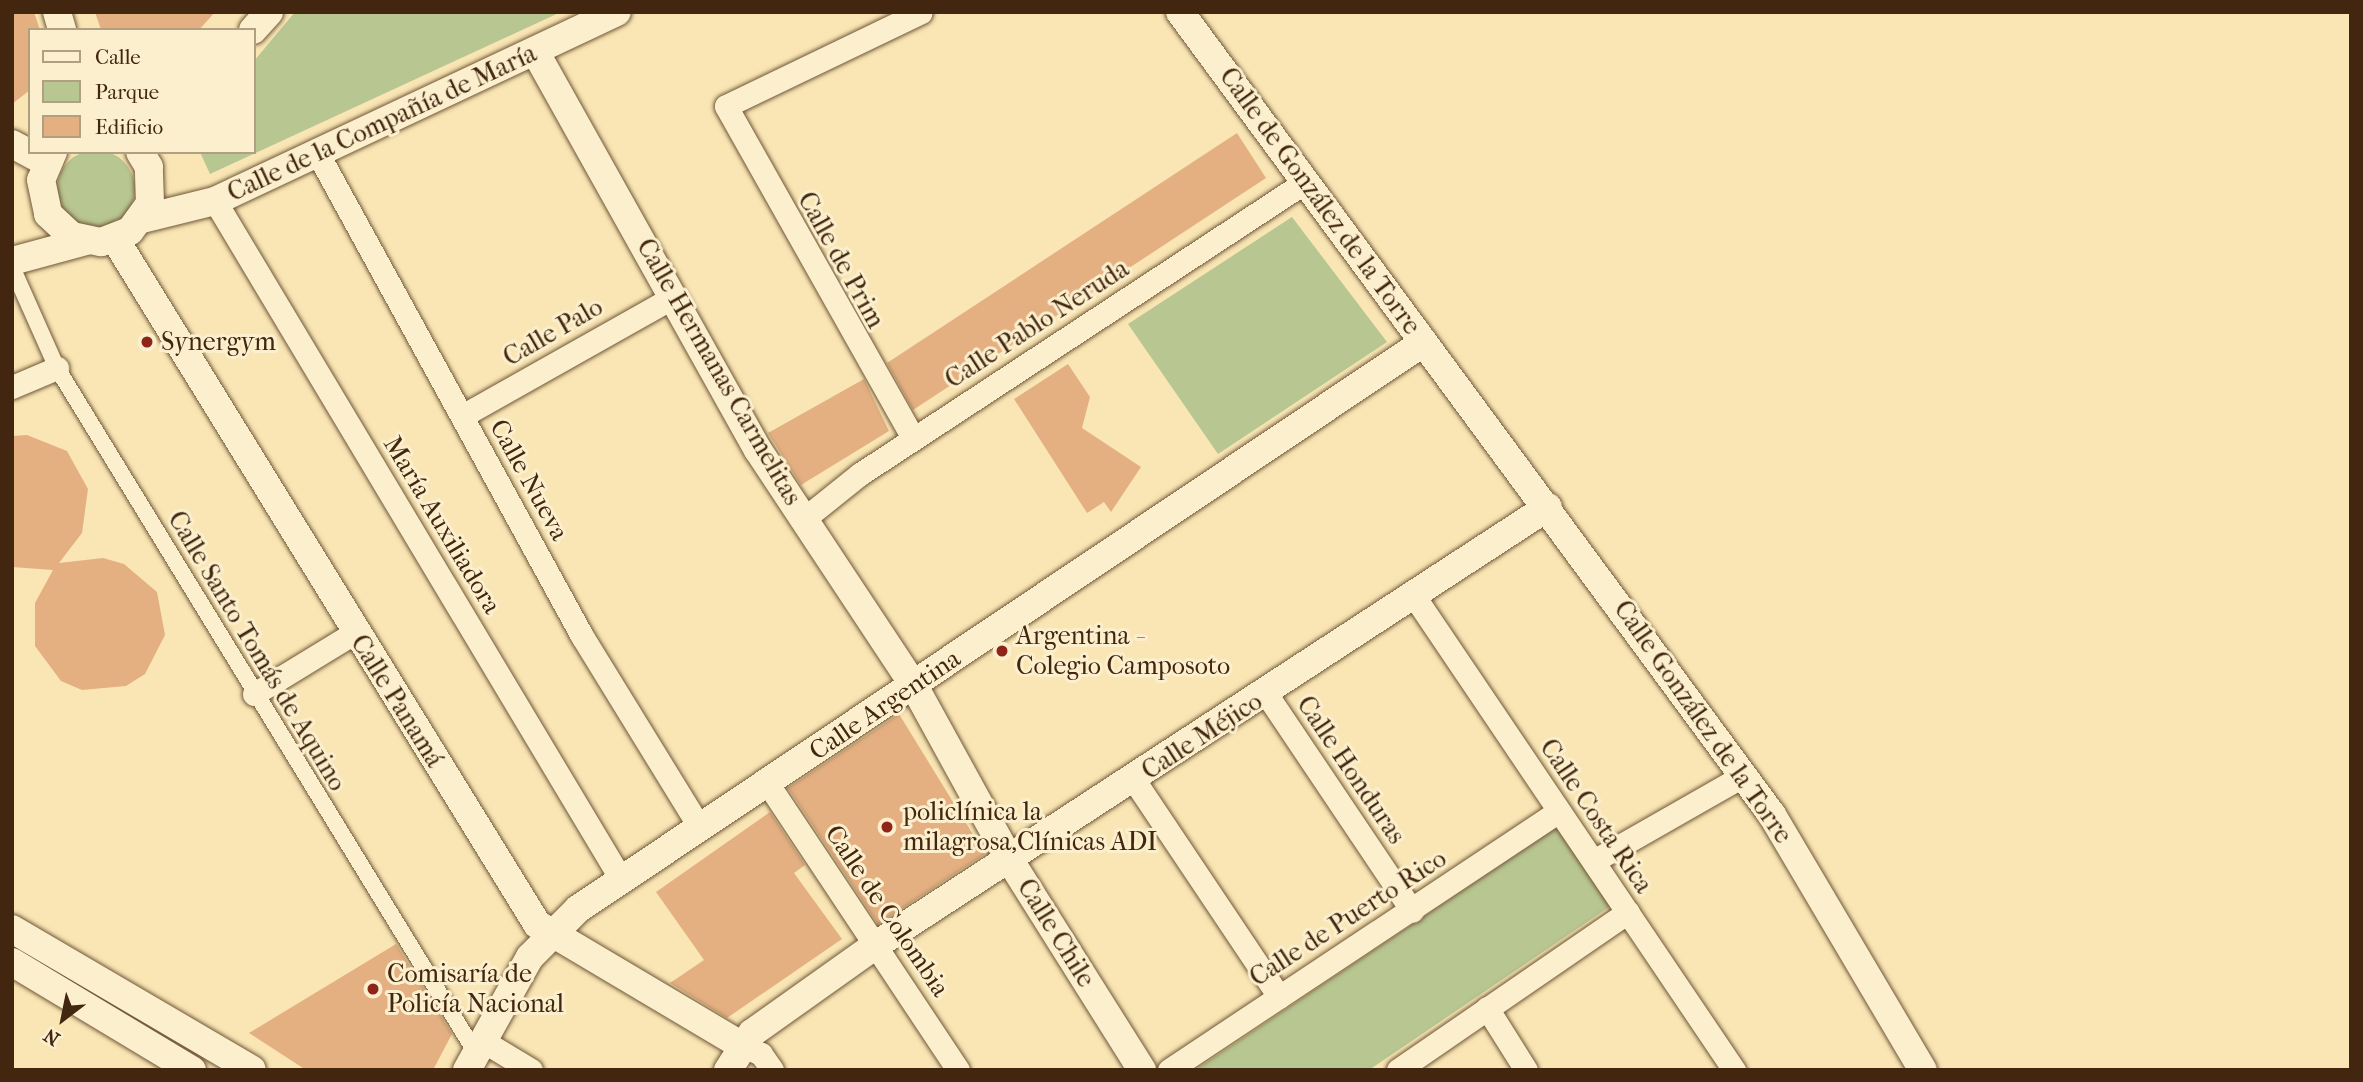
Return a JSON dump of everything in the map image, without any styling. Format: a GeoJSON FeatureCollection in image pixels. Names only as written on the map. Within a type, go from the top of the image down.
{"type":"FeatureCollection","features":[{"type":"Feature","properties":{"kind":"street"},"geometry":{"type":"LineString","coordinates":[[255,28],[268,12]]}},
{"type":"Feature","properties":{"kind":"street","name":"Calle de la Compañía de María"},"geometry":{"type":"LineString","coordinates":[[142,219],[215,201],[536,53],[617,12]]}},
{"type":"Feature","properties":{"kind":"street","name":"Calle de Prim"},"geometry":{"type":"LineString","coordinates":[[914,438],[726,106],[921,12]]}},
{"type":"Feature","properties":{"kind":"street","name":"Calle de González de la Torre"},"geometry":{"type":"LineString","coordinates":[[1180,12],[1459,389]]}},
{"type":"Feature","properties":{"kind":"street","name":"Calle Hermanas Carmelitas"},"geometry":{"type":"LineString","coordinates":[[536,53],[758,450],[913,684]]}},
{"type":"Feature","properties":{"kind":"street","name":"Calle Nueva"},"geometry":{"type":"LineString","coordinates":[[318,154],[582,636],[700,828]]}},
{"type":"Feature","properties":{"kind":"street"},"geometry":{"type":"LineString","coordinates":[[12,259],[29,243],[45,207],[49,157]]}},
{"type":"Feature","properties":{"kind":"street"},"geometry":{"type":"LineString","coordinates":[[12,259],[86,241],[115,239],[142,219],[150,203],[147,157]]}},
{"type":"Feature","properties":{"kind":"street","name":"Calle Pablo Neruda"},"geometry":{"type":"LineString","coordinates":[[805,518],[914,438],[1305,182]]}},
{"type":"Feature","properties":{"kind":"street","name":"María Auxiliadora"},"geometry":{"type":"LineString","coordinates":[[215,201],[621,879]]}},
{"type":"Feature","properties":{"kind":"street"},"geometry":{"type":"LineString","coordinates":[[45,207],[60,228],[86,241]]}},
{"type":"Feature","properties":{"kind":"street","name":"Calle Panamá"},"geometry":{"type":"LineString","coordinates":[[115,239],[354,633],[537,924],[741,1045],[761,1054],[772,1070]]}},
{"type":"Feature","properties":{"kind":"street","name":"Calle Santo Tomás de Aquino"},"geometry":{"type":"LineString","coordinates":[[12,267],[57,368],[475,1054]]}},
{"type":"Feature","properties":{"kind":"street","name":"Calle Palo"},"geometry":{"type":"LineString","coordinates":[[462,416],[673,297]]}},
{"type":"Feature","properties":{"kind":"street","name":"Calle Argentina"},"geometry":{"type":"LineString","coordinates":[[475,1054],[551,933],[621,879],[768,785],[913,684],[1424,342]]}},
{"type":"Feature","properties":{"kind":"street"},"geometry":{"type":"LineString","coordinates":[[12,387],[57,368]]}},
{"type":"Feature","properties":{"kind":"street","name":"Calle González de la Torre"},"geometry":{"type":"LineString","coordinates":[[1459,389],[1744,775],[1923,1070]]}},
{"type":"Feature","properties":{"kind":"street","name":"Calle Méjico"},"geometry":{"type":"LineString","coordinates":[[728,1070],[741,1045],[876,945],[1011,862],[1267,695],[1412,593],[1548,507]]}},
{"type":"Feature","properties":{"kind":"street","name":"Calle Costa Rica"},"geometry":{"type":"LineString","coordinates":[[1412,593],[1558,812],[1597,859],[1628,912],[1734,1070]]}},
{"type":"Feature","properties":{"kind":"street"},"geometry":{"type":"LineString","coordinates":[[254,694],[354,633]]}},
{"type":"Feature","properties":{"kind":"street","name":"Calle Chile"},"geometry":{"type":"LineString","coordinates":[[913,684],[1011,862],[1142,1070]]}},
{"type":"Feature","properties":{"kind":"street","name":"Calle Honduras"},"geometry":{"type":"LineString","coordinates":[[1267,695],[1412,911]]}},
{"type":"Feature","properties":{"kind":"street"},"geometry":{"type":"LineString","coordinates":[[1597,859],[1744,775]]}},
{"type":"Feature","properties":{"kind":"street"},"geometry":{"type":"LineString","coordinates":[[1134,780],[1279,997]]}},
{"type":"Feature","properties":{"kind":"street","name":"Calle de Colombia"},"geometry":{"type":"LineString","coordinates":[[768,785],[958,1070]]}},
{"type":"Feature","properties":{"kind":"street","name":"Calle de Puerto Rico"},"geometry":{"type":"LineString","coordinates":[[1169,1070],[1558,812]]}},
{"type":"Feature","properties":{"kind":"street"},"geometry":{"type":"LineString","coordinates":[[1398,1070],[1628,912]]}},
{"type":"Feature","properties":{"kind":"street"},"geometry":{"type":"LineString","coordinates":[[12,929],[252,1070]]}},
{"type":"Feature","properties":{"kind":"street"},"geometry":{"type":"LineString","coordinates":[[12,962],[192,1070]]}},
{"type":"Feature","properties":{"kind":"street"},"geometry":{"type":"LineString","coordinates":[[1487,1008],[1526,1070]]}},
{"type":"Feature","properties":{"kind":"street"},"geometry":{"type":"LineString","coordinates":[[475,1054],[531,1070]]}},
{"type":"Feature","properties":{"kind":"green space"},"geometry":{"type":"Polygon","coordinates":[[[295,12],[561,12],[256,153],[256,59],[295,12]]]}},
{"type":"Feature","properties":{"kind":"green space"},"geometry":{"type":"Polygon","coordinates":[[[80,154],[112,154],[128,168],[134,181],[132,204],[117,221],[104,227],[81,225],[64,210],[58,197],[60,174],[80,154]]]}},
{"type":"Feature","properties":{"kind":"green space"},"geometry":{"type":"Polygon","coordinates":[[[201,154],[253,154],[210,174],[201,154]]]}},
{"type":"Feature","properties":{"kind":"green space"},"geometry":{"type":"Polygon","coordinates":[[[1292,217],[1387,342],[1218,454],[1128,324],[1292,217]]]}},
{"type":"Feature","properties":{"kind":"green space"},"geometry":{"type":"Polygon","coordinates":[[[1556,828],[1612,905],[1369,1070],[1195,1070],[1556,828]]]}},
{"type":"Feature","properties":{"kind":"building"},"geometry":{"type":"Polygon","coordinates":[[[12,12],[34,12],[39,28],[28,28],[28,92],[12,104],[12,12]]]}},
{"type":"Feature","properties":{"kind":"building"},"geometry":{"type":"Polygon","coordinates":[[[95,12],[215,12],[201,28],[100,28],[95,12]]]}},
{"type":"Feature","properties":{"kind":"building"},"geometry":{"type":"Polygon","coordinates":[[[1237,133],[1266,178],[913,410],[887,363],[1237,133]]]}},
{"type":"Feature","properties":{"kind":"building"},"geometry":{"type":"Polygon","coordinates":[[[1068,364],[1090,397],[1082,428],[1141,467],[1111,512],[1104,502],[1087,513],[1014,399],[1068,364]]]}},
{"type":"Feature","properties":{"kind":"building"},"geometry":{"type":"Polygon","coordinates":[[[864,379],[889,431],[801,485],[768,433],[864,379]]]}},
{"type":"Feature","properties":{"kind":"building"},"geometry":{"type":"Polygon","coordinates":[[[27,435],[67,451],[88,489],[82,533],[59,563],[103,558],[124,564],[157,592],[165,635],[145,674],[126,686],[82,690],[61,681],[35,646],[35,603],[53,570],[12,567],[12,436],[27,435]]]}},
{"type":"Feature","properties":{"kind":"building","name":"policlínica la milagrosa,Clínicas ADI"},"geometry":{"type":"Polygon","coordinates":[[[899,714],[985,854],[878,924],[788,788],[899,714]]]}},
{"type":"Feature","properties":{"kind":"building"},"geometry":{"type":"Polygon","coordinates":[[[770,812],[805,865],[794,873],[842,939],[727,1018],[670,983],[704,960],[656,892],[770,812]]]}},
{"type":"Feature","properties":{"kind":"building","name":"Comisaría de Policía Nacional"},"geometry":{"type":"Polygon","coordinates":[[[396,944],[452,1034],[433,1070],[306,1070],[249,1033],[396,944]]]}},
{"type":"Feature","properties":{"kind":"place","name":"Synergym"},"geometry":{"type":"Point","coordinates":[147,342]}},
{"type":"Feature","properties":{"kind":"place","name":"Argentina - Colegio Camposoto"},"geometry":{"type":"Point","coordinates":[1002,651]}},
{"type":"Feature","properties":{"kind":"place","name":"policlínica la milagrosa,Clínicas ADI"},"geometry":{"type":"Point","coordinates":[887,827]}},
{"type":"Feature","properties":{"kind":"place","name":"Comisaría de Policía Nacional"},"geometry":{"type":"Point","coordinates":[373,989]}}]}
